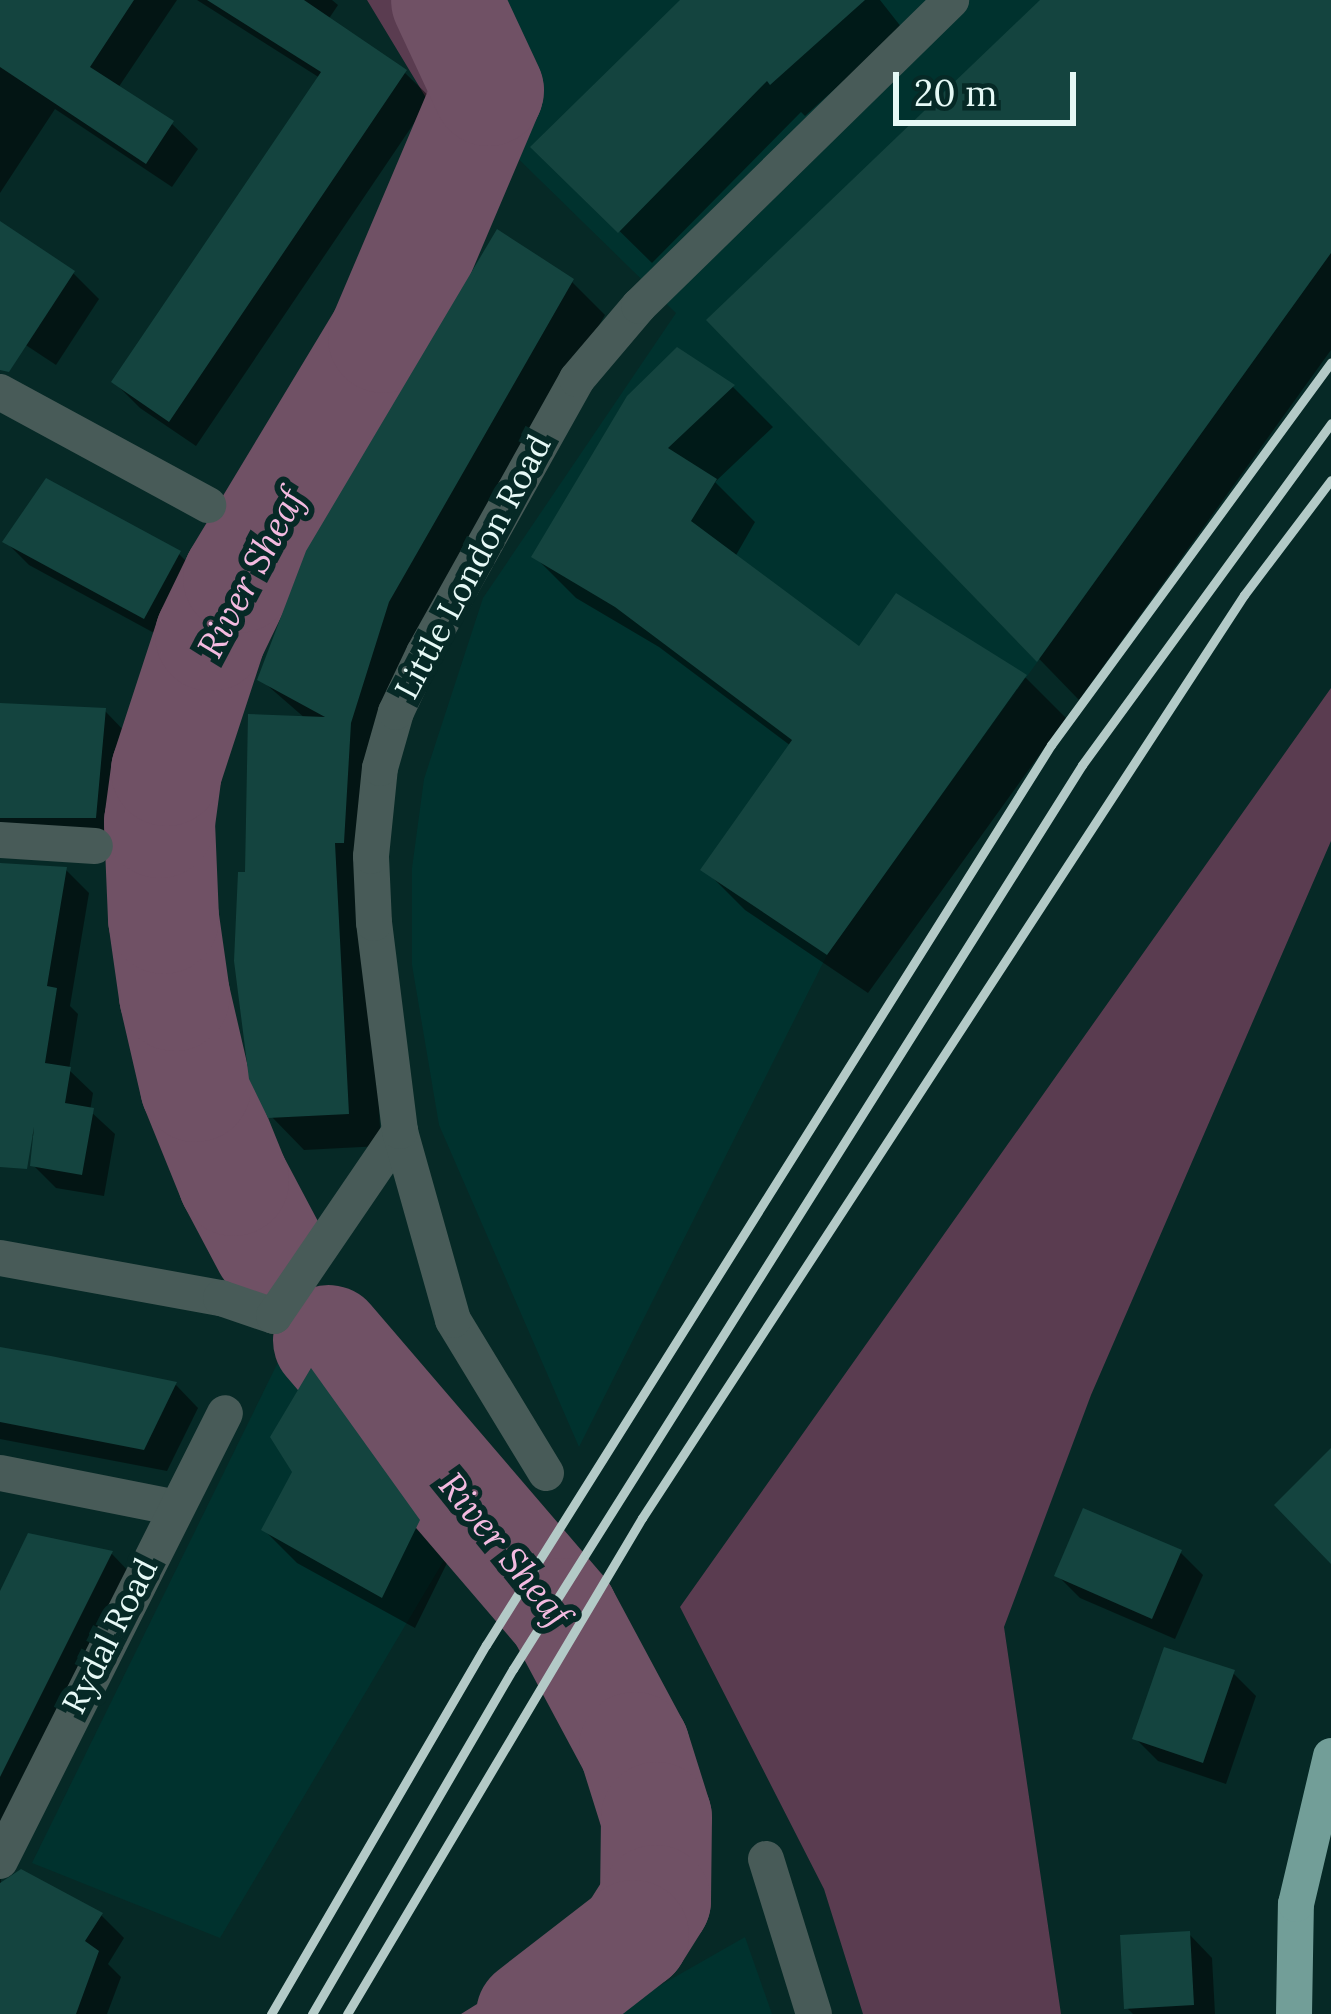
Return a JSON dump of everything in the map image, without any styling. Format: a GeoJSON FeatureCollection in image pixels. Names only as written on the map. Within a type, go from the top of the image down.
{"type":"FeatureCollection","features":[{"type":"Feature","properties":{"kind":"highway"},"geometry":{"type":"LineString","coordinates":[[1294,2014],[1296,1904],[1331,1756]]}},
{"type":"Feature","properties":{"kind":"street","name":"Little London Road"},"geometry":{"type":"LineString","coordinates":[[546,1474],[488,1386],[453,1320],[400,1130],[374,923],[371,856],[380,768],[415,673],[550,419],[607,339],[951,0]]}},
{"type":"Feature","properties":{"kind":"street"},"geometry":{"type":"LineString","coordinates":[[0,392],[208,505]]}},
{"type":"Feature","properties":{"kind":"street"},"geometry":{"type":"LineString","coordinates":[[0,840],[95,846]]}},
{"type":"Feature","properties":{"kind":"street"},"geometry":{"type":"LineString","coordinates":[[0,1258],[221,1298],[274,1316],[400,1130]]}},
{"type":"Feature","properties":{"kind":"street","name":"Rydal Road"},"geometry":{"type":"LineString","coordinates":[[0,1862],[224,1413]]}},
{"type":"Feature","properties":{"kind":"street"},"geometry":{"type":"LineString","coordinates":[[8,1474],[176,1508]]}},
{"type":"Feature","properties":{"kind":"street"},"geometry":{"type":"LineString","coordinates":[[766,1859],[814,2014]]}},
{"type":"Feature","properties":{"kind":"shaded area"},"geometry":{"type":"Polygon","coordinates":[[[367,0],[479,0],[521,90],[468,209],[404,197],[428,101],[367,0]]]}},
{"type":"Feature","properties":{"kind":"shaded area"},"geometry":{"type":"Polygon","coordinates":[[[482,0],[1331,0],[1331,253],[827,955],[579,1447],[439,1125],[412,965],[412,868],[424,779],[483,598],[676,313],[502,143],[521,90],[518,69],[482,0]]]}},
{"type":"Feature","properties":{"kind":"shaded area"},"geometry":{"type":"Polygon","coordinates":[[[1331,688],[1331,841],[1091,1395],[1004,1627],[1061,2014],[863,2014],[824,1889],[680,1607],[1331,688]]]}},
{"type":"Feature","properties":{"kind":"shaded area"},"geometry":{"type":"Polygon","coordinates":[[[281,1356],[321,1363],[460,1533],[220,1938],[32,1863],[281,1356]]]}},
{"type":"Feature","properties":{"kind":"shaded area"},"geometry":{"type":"Polygon","coordinates":[[[622,1655],[673,1749],[691,1834],[693,1884],[685,1913],[666,1941],[579,2014],[461,2014],[586,1936],[609,1910],[617,1870],[614,1822],[573,1737],[622,1655]]]}},
{"type":"Feature","properties":{"kind":"shaded area"},"geometry":{"type":"Polygon","coordinates":[[[745,1937],[772,2014],[610,2014],[745,1937]]]}},
{"type":"Feature","properties":{"kind":"building"},"geometry":{"type":"Polygon","coordinates":[[[0,0],[134,0],[90,67],[174,121],[146,164],[0,67],[0,0]]]}},
{"type":"Feature","properties":{"kind":"building"},"geometry":{"type":"Polygon","coordinates":[[[207,0],[304,0],[407,70],[169,422],[111,382],[321,72],[207,0]]]}},
{"type":"Feature","properties":{"kind":"building"},"geometry":{"type":"Polygon","coordinates":[[[680,0],[865,0],[770,85],[767,81],[618,233],[530,147],[680,0]]]}},
{"type":"Feature","properties":{"kind":"building"},"geometry":{"type":"Polygon","coordinates":[[[1040,0],[1331,0],[1331,253],[1037,662],[706,320],[1040,0]]]}},
{"type":"Feature","properties":{"kind":"building"},"geometry":{"type":"Polygon","coordinates":[[[0,221],[75,271],[9,372],[0,370],[0,221]]]}},
{"type":"Feature","properties":{"kind":"building"},"geometry":{"type":"Polygon","coordinates":[[[497,229],[574,279],[389,602],[351,723],[344,843],[335,843],[349,1114],[268,1118],[249,1079],[234,961],[238,872],[245,872],[248,714],[325,717],[257,680],[306,551],[497,229]]]}},
{"type":"Feature","properties":{"kind":"building"},"geometry":{"type":"Polygon","coordinates":[[[677,347],[735,385],[668,448],[717,479],[691,521],[859,646],[896,593],[1027,675],[827,955],[700,870],[792,740],[615,607],[531,557],[627,396],[677,347]]]}},
{"type":"Feature","properties":{"kind":"building"},"geometry":{"type":"Polygon","coordinates":[[[46,478],[181,551],[144,619],[2,542],[46,478]]]}},
{"type":"Feature","properties":{"kind":"building"},"geometry":{"type":"Polygon","coordinates":[[[0,703],[106,708],[96,818],[0,818],[0,703]]]}},
{"type":"Feature","properties":{"kind":"building"},"geometry":{"type":"Polygon","coordinates":[[[0,863],[67,867],[47,986],[57,988],[45,1063],[71,1067],[65,1103],[94,1108],[82,1175],[30,1166],[34,1127],[27,1169],[0,1167],[0,863]]]}},
{"type":"Feature","properties":{"kind":"building"},"geometry":{"type":"Polygon","coordinates":[[[0,1347],[177,1382],[144,1450],[0,1422],[0,1347]]]}},
{"type":"Feature","properties":{"kind":"building"},"geometry":{"type":"Polygon","coordinates":[[[311,1368],[420,1520],[382,1598],[261,1530],[292,1472],[270,1437],[311,1368]]]}},
{"type":"Feature","properties":{"kind":"building"},"geometry":{"type":"Polygon","coordinates":[[[1331,1448],[1331,1564],[1274,1505],[1331,1448]]]}},
{"type":"Feature","properties":{"kind":"building"},"geometry":{"type":"Polygon","coordinates":[[[1083,1508],[1182,1550],[1152,1619],[1054,1576],[1083,1508]]]}},
{"type":"Feature","properties":{"kind":"building"},"geometry":{"type":"Polygon","coordinates":[[[28,1533],[113,1551],[0,1777],[0,1591],[28,1533]]]}},
{"type":"Feature","properties":{"kind":"building"},"geometry":{"type":"Polygon","coordinates":[[[1164,1647],[1235,1670],[1203,1763],[1132,1739],[1164,1647]]]}},
{"type":"Feature","properties":{"kind":"building"},"geometry":{"type":"Polygon","coordinates":[[[21,1869],[103,1913],[85,1941],[99,1951],[76,2014],[0,2014],[0,1883],[21,1869]]]}},
{"type":"Feature","properties":{"kind":"building"},"geometry":{"type":"Polygon","coordinates":[[[1190,1931],[1194,2005],[1124,2009],[1120,1935],[1190,1931]]]}},
{"type":"Feature","properties":{"kind":"waterway","name":"River Sheaf"},"geometry":{"type":"LineString","coordinates":[[268,1246],[233,1180],[195,1086],[174,995],[163,918],[159,822],[166,770],[210,635],[238,577],[383,337],[488,90],[446,0]]}},
{"type":"Feature","properties":{"kind":"waterway","name":"River Sheaf"},"geometry":{"type":"LineString","coordinates":[[328,1340],[562,1613],[634,1747],[656,1817],[655,1900],[633,1935],[531,2014]]}},
{"type":"Feature","properties":{"kind":"railway"},"geometry":{"type":"LineString","coordinates":[[271,2014],[486,1645],[1051,745],[1331,363]]}},
{"type":"Feature","properties":{"kind":"railway"},"geometry":{"type":"LineString","coordinates":[[312,2014],[513,1669],[1082,765],[1331,423]]}},
{"type":"Feature","properties":{"kind":"railway"},"geometry":{"type":"LineString","coordinates":[[347,2014],[642,1518],[1244,595],[1331,480]]}}]}
